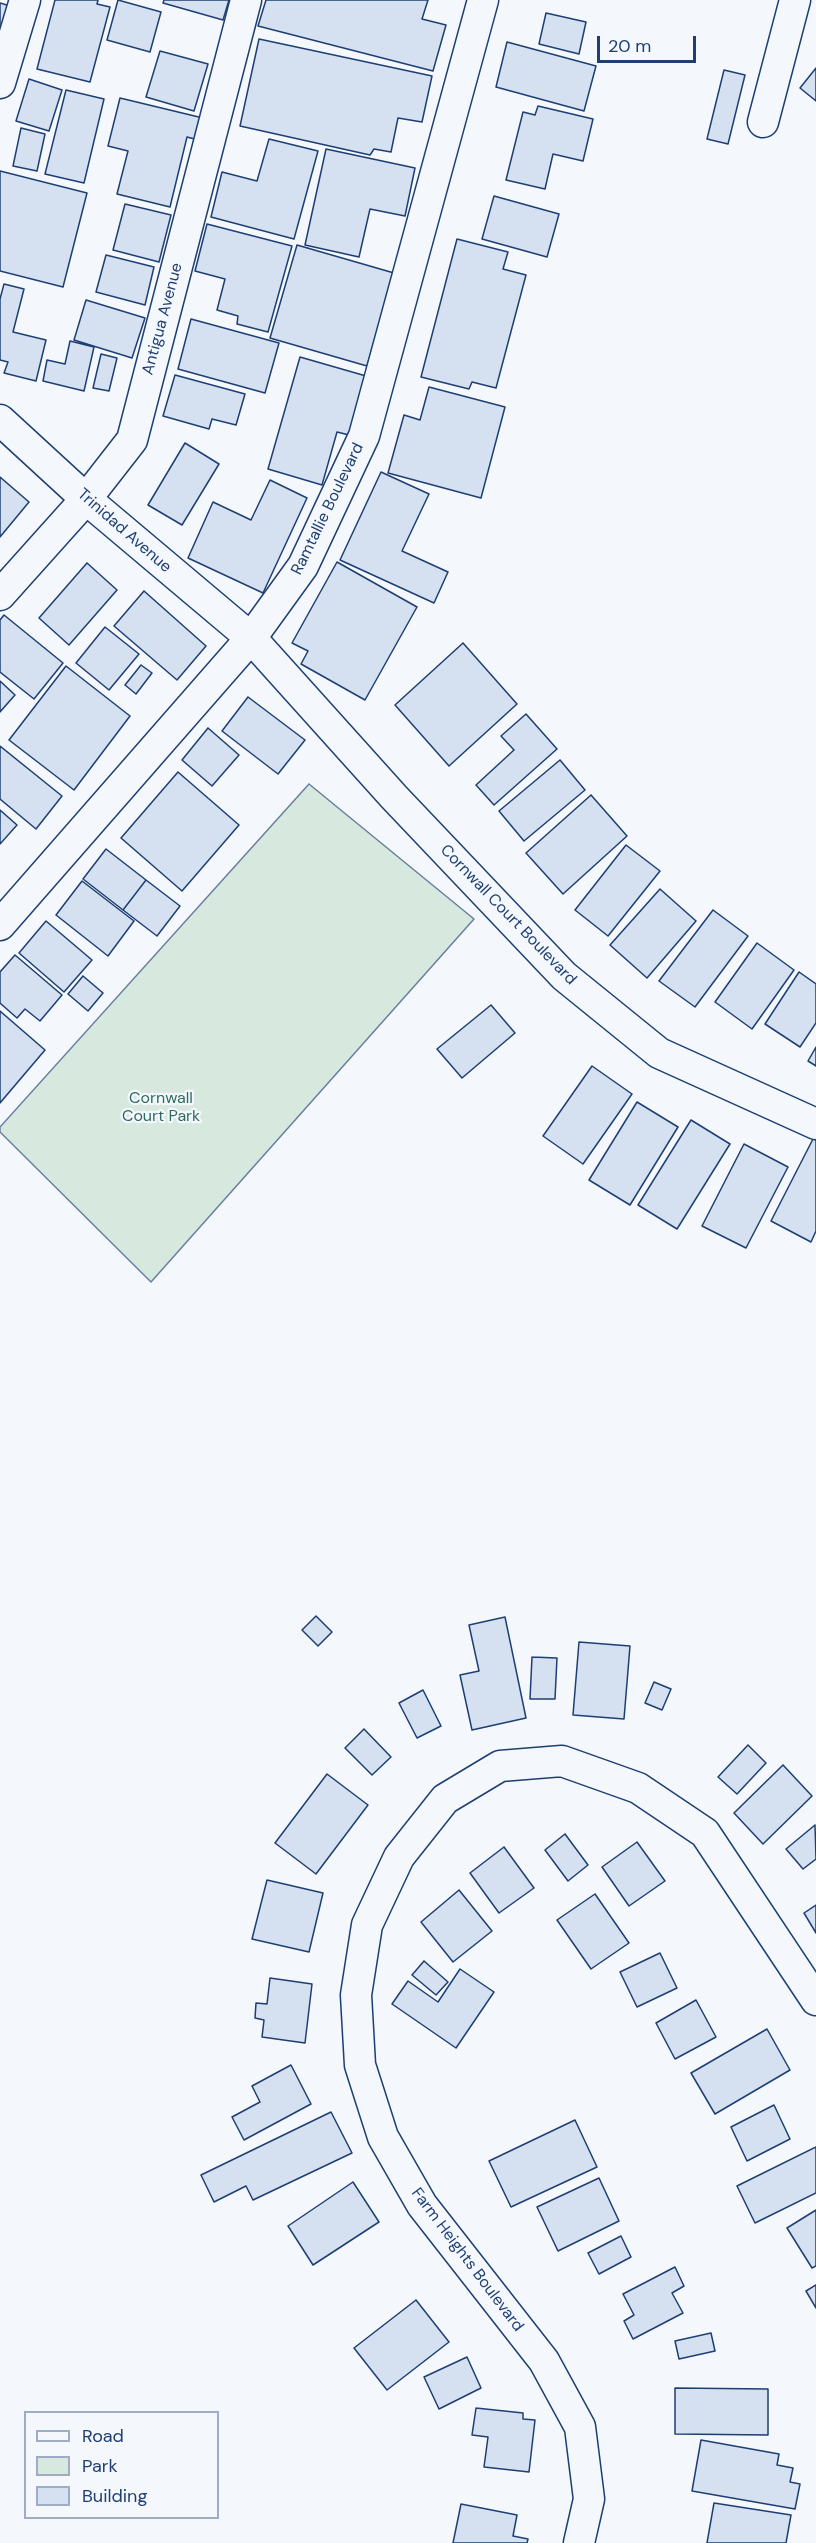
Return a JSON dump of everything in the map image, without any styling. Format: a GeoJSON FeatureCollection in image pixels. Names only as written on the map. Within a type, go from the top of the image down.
{"type":"FeatureCollection","features":[{"type":"Feature","properties":{"kind":"street"},"geometry":{"type":"LineString","coordinates":[[0,83],[25,0]]}},
{"type":"Feature","properties":{"kind":"street","name":"Antigua Avenue"},"geometry":{"type":"LineString","coordinates":[[0,595],[86,499],[132,440],[246,0]]}},
{"type":"Feature","properties":{"kind":"street","name":"Ramtallie Boulevard"},"geometry":{"type":"LineString","coordinates":[[0,926],[251,638],[303,566],[364,436],[483,0]]}},
{"type":"Feature","properties":{"kind":"street"},"geometry":{"type":"LineString","coordinates":[[763,122],[795,0]]}},
{"type":"Feature","properties":{"kind":"street","name":"Trinidad Avenue"},"geometry":{"type":"LineString","coordinates":[[0,420],[86,499],[251,638]]}},
{"type":"Feature","properties":{"kind":"street","name":"Cornwall Court Boulevard"},"geometry":{"type":"LineString","coordinates":[[251,638],[394,797],[564,976],[659,1053],[816,1124]]}},
{"type":"Feature","properties":{"kind":"street","name":"Farm Heights Boulevard"},"geometry":{"type":"LineString","coordinates":[[579,2543],[589,2499],[580,2427],[544,2361],[422,2205],[383,2138],[360,2065],[356,1995],[367,1925],[399,1857],[445,1799],[500,1766],[562,1761],[638,1788],[705,1833],[816,2000]]}},
{"type":"Feature","properties":{"kind":"green space","name":"Cornwall Court Park"},"geometry":{"type":"Polygon","coordinates":[[[309,784],[474,919],[151,1282],[0,1132],[0,1127],[309,784]]]}},
{"type":"Feature","properties":{"kind":"building"},"geometry":{"type":"Polygon","coordinates":[[[55,0],[98,0],[97,4],[110,7],[90,82],[37,69],[55,0]]]}},
{"type":"Feature","properties":{"kind":"building"},"geometry":{"type":"Polygon","coordinates":[[[118,0],[161,12],[150,52],[107,40],[118,0]]]}},
{"type":"Feature","properties":{"kind":"building"},"geometry":{"type":"Polygon","coordinates":[[[164,0],[229,0],[223,20],[163,3],[164,0]]]}},
{"type":"Feature","properties":{"kind":"building"},"geometry":{"type":"Polygon","coordinates":[[[266,0],[428,0],[422,19],[446,25],[433,71],[258,26],[266,0]]]}},
{"type":"Feature","properties":{"kind":"building"},"geometry":{"type":"Polygon","coordinates":[[[0,3],[10,6],[0,45],[0,3]]]}},
{"type":"Feature","properties":{"kind":"building"},"geometry":{"type":"Polygon","coordinates":[[[546,13],[586,22],[579,54],[539,44],[546,13]]]}},
{"type":"Feature","properties":{"kind":"building"},"geometry":{"type":"Polygon","coordinates":[[[259,39],[432,76],[422,122],[398,118],[391,152],[374,149],[370,155],[240,126],[259,39]]]}},
{"type":"Feature","properties":{"kind":"building"},"geometry":{"type":"Polygon","coordinates":[[[507,42],[596,66],[584,111],[496,87],[507,42]]]}},
{"type":"Feature","properties":{"kind":"building"},"geometry":{"type":"Polygon","coordinates":[[[160,51],[208,64],[194,111],[146,97],[160,51]]]}},
{"type":"Feature","properties":{"kind":"building"},"geometry":{"type":"Polygon","coordinates":[[[816,68],[816,101],[800,88],[816,68]]]}},
{"type":"Feature","properties":{"kind":"building"},"geometry":{"type":"Polygon","coordinates":[[[724,70],[745,75],[728,144],[707,139],[724,70]]]}},
{"type":"Feature","properties":{"kind":"building"},"geometry":{"type":"Polygon","coordinates":[[[29,79],[62,90],[49,131],[16,121],[29,79]]]}},
{"type":"Feature","properties":{"kind":"building"},"geometry":{"type":"Polygon","coordinates":[[[66,90],[104,99],[84,183],[45,174],[66,90]]]}},
{"type":"Feature","properties":{"kind":"building"},"geometry":{"type":"Polygon","coordinates":[[[120,98],[207,119],[202,141],[187,137],[170,207],[117,194],[128,151],[108,146],[120,98]]]}},
{"type":"Feature","properties":{"kind":"building"},"geometry":{"type":"Polygon","coordinates":[[[538,106],[593,119],[583,161],[553,154],[545,189],[506,180],[523,112],[535,115],[538,106]]]}},
{"type":"Feature","properties":{"kind":"building"},"geometry":{"type":"Polygon","coordinates":[[[21,128],[45,134],[37,171],[13,166],[21,128]]]}},
{"type":"Feature","properties":{"kind":"building"},"geometry":{"type":"Polygon","coordinates":[[[269,139],[318,151],[294,239],[211,217],[222,172],[257,181],[269,139]]]}},
{"type":"Feature","properties":{"kind":"building"},"geometry":{"type":"Polygon","coordinates":[[[326,149],[415,168],[405,216],[370,209],[359,257],[305,245],[326,149]]]}},
{"type":"Feature","properties":{"kind":"building"},"geometry":{"type":"Polygon","coordinates":[[[0,171],[87,193],[63,287],[0,271],[0,171]]]}},
{"type":"Feature","properties":{"kind":"building"},"geometry":{"type":"Polygon","coordinates":[[[494,196],[559,214],[547,257],[482,239],[494,196]]]}},
{"type":"Feature","properties":{"kind":"building"},"geometry":{"type":"Polygon","coordinates":[[[125,204],[171,215],[159,262],[113,250],[125,204]]]}},
{"type":"Feature","properties":{"kind":"building"},"geometry":{"type":"Polygon","coordinates":[[[207,224],[292,246],[268,332],[237,324],[238,316],[217,310],[225,279],[195,271],[207,224]]]}},
{"type":"Feature","properties":{"kind":"building"},"geometry":{"type":"Polygon","coordinates":[[[457,239],[508,252],[503,269],[526,275],[496,388],[472,382],[469,389],[421,377],[457,239]]]}},
{"type":"Feature","properties":{"kind":"building"},"geometry":{"type":"Polygon","coordinates":[[[297,245],[394,273],[367,366],[270,338],[297,245]]]}},
{"type":"Feature","properties":{"kind":"building"},"geometry":{"type":"Polygon","coordinates":[[[106,255],[154,267],[145,305],[96,292],[106,255]]]}},
{"type":"Feature","properties":{"kind":"building"},"geometry":{"type":"Polygon","coordinates":[[[4,284],[24,289],[13,332],[46,340],[36,381],[4,373],[8,362],[0,360],[0,299],[4,284]]]}},
{"type":"Feature","properties":{"kind":"building"},"geometry":{"type":"Polygon","coordinates":[[[86,300],[145,318],[132,358],[74,340],[86,300]]]}},
{"type":"Feature","properties":{"kind":"building"},"geometry":{"type":"Polygon","coordinates":[[[191,319],[279,343],[265,393],[178,369],[191,319]]]}},
{"type":"Feature","properties":{"kind":"building"},"geometry":{"type":"Polygon","coordinates":[[[70,341],[94,347],[84,391],[43,381],[47,360],[65,364],[70,341]]]}},
{"type":"Feature","properties":{"kind":"building"},"geometry":{"type":"Polygon","coordinates":[[[101,354],[117,358],[109,391],[93,388],[101,354]]]}},
{"type":"Feature","properties":{"kind":"building"},"geometry":{"type":"Polygon","coordinates":[[[300,357],[366,376],[349,435],[337,432],[322,485],[268,469],[300,357]]]}},
{"type":"Feature","properties":{"kind":"building"},"geometry":{"type":"Polygon","coordinates":[[[175,375],[245,394],[236,425],[212,419],[209,429],[163,416],[175,375]]]}},
{"type":"Feature","properties":{"kind":"building"},"geometry":{"type":"Polygon","coordinates":[[[429,387],[505,407],[481,498],[388,473],[404,415],[420,420],[429,387]]]}},
{"type":"Feature","properties":{"kind":"building"},"geometry":{"type":"Polygon","coordinates":[[[185,443],[219,464],[182,525],[148,505],[185,443]]]}},
{"type":"Feature","properties":{"kind":"building"},"geometry":{"type":"Polygon","coordinates":[[[381,472],[429,494],[402,551],[448,572],[434,603],[340,560],[381,472]]]}},
{"type":"Feature","properties":{"kind":"building"},"geometry":{"type":"Polygon","coordinates":[[[0,477],[29,502],[0,537],[0,477]]]}},
{"type":"Feature","properties":{"kind":"building"},"geometry":{"type":"Polygon","coordinates":[[[270,480],[307,498],[263,593],[188,558],[213,502],[251,520],[270,480]]]}},
{"type":"Feature","properties":{"kind":"building"},"geometry":{"type":"Polygon","coordinates":[[[337,562],[417,607],[365,700],[301,664],[308,651],[292,643],[337,562]]]}},
{"type":"Feature","properties":{"kind":"building"},"geometry":{"type":"Polygon","coordinates":[[[87,563],[117,590],[69,645],[39,618],[87,563]]]}},
{"type":"Feature","properties":{"kind":"building"},"geometry":{"type":"Polygon","coordinates":[[[144,591],[206,646],[177,680],[114,626],[144,591]]]}},
{"type":"Feature","properties":{"kind":"building"},"geometry":{"type":"Polygon","coordinates":[[[4,615],[63,663],[34,699],[0,672],[0,620],[4,615]]]}},
{"type":"Feature","properties":{"kind":"building"},"geometry":{"type":"Polygon","coordinates":[[[105,627],[139,654],[109,690],[76,663],[105,627]]]}},
{"type":"Feature","properties":{"kind":"building"},"geometry":{"type":"Polygon","coordinates":[[[463,643],[517,704],[449,766],[395,705],[463,643]]]}},
{"type":"Feature","properties":{"kind":"building"},"geometry":{"type":"Polygon","coordinates":[[[141,665],[152,673],[136,694],[125,685],[141,665]]]}},
{"type":"Feature","properties":{"kind":"building"},"geometry":{"type":"Polygon","coordinates":[[[66,666],[130,716],[74,790],[9,740],[66,666]]]}},
{"type":"Feature","properties":{"kind":"building"},"geometry":{"type":"Polygon","coordinates":[[[0,681],[15,695],[0,712],[0,681]]]}},
{"type":"Feature","properties":{"kind":"building"},"geometry":{"type":"Polygon","coordinates":[[[248,697],[305,740],[278,774],[222,731],[248,697]]]}},
{"type":"Feature","properties":{"kind":"building"},"geometry":{"type":"Polygon","coordinates":[[[526,714],[557,749],[494,805],[476,785],[514,750],[501,736],[526,714]]]}},
{"type":"Feature","properties":{"kind":"building"},"geometry":{"type":"Polygon","coordinates":[[[208,728],[239,755],[212,786],[182,760],[208,728]]]}},
{"type":"Feature","properties":{"kind":"building"},"geometry":{"type":"Polygon","coordinates":[[[0,746],[62,796],[36,829],[0,799],[0,746]]]}},
{"type":"Feature","properties":{"kind":"building"},"geometry":{"type":"Polygon","coordinates":[[[560,760],[585,790],[524,841],[499,811],[560,760]]]}},
{"type":"Feature","properties":{"kind":"building"},"geometry":{"type":"Polygon","coordinates":[[[178,772],[239,825],[182,891],[121,838],[178,772]]]}},
{"type":"Feature","properties":{"kind":"building"},"geometry":{"type":"Polygon","coordinates":[[[591,795],[627,836],[563,894],[526,853],[591,795]]]}},
{"type":"Feature","properties":{"kind":"building"},"geometry":{"type":"Polygon","coordinates":[[[0,810],[17,825],[0,844],[0,810]]]}},
{"type":"Feature","properties":{"kind":"building"},"geometry":{"type":"Polygon","coordinates":[[[626,845],[660,871],[608,936],[575,910],[626,845]]]}},
{"type":"Feature","properties":{"kind":"building"},"geometry":{"type":"Polygon","coordinates":[[[106,849],[146,880],[123,910],[83,879],[106,849]]]}},
{"type":"Feature","properties":{"kind":"building"},"geometry":{"type":"Polygon","coordinates":[[[146,880],[180,906],[157,936],[123,910],[146,880]]]}},
{"type":"Feature","properties":{"kind":"building"},"geometry":{"type":"Polygon","coordinates":[[[82,881],[134,921],[108,956],[56,915],[82,881]]]}},
{"type":"Feature","properties":{"kind":"building"},"geometry":{"type":"Polygon","coordinates":[[[660,889],[696,921],[647,978],[610,945],[660,889]]]}},
{"type":"Feature","properties":{"kind":"building"},"geometry":{"type":"Polygon","coordinates":[[[713,910],[748,936],[695,1007],[659,981],[713,910]]]}},
{"type":"Feature","properties":{"kind":"building"},"geometry":{"type":"Polygon","coordinates":[[[46,921],[92,960],[64,992],[19,953],[46,921]]]}},
{"type":"Feature","properties":{"kind":"building"},"geometry":{"type":"Polygon","coordinates":[[[757,943],[794,970],[752,1029],[715,1002],[757,943]]]}},
{"type":"Feature","properties":{"kind":"building"},"geometry":{"type":"Polygon","coordinates":[[[15,955],[62,995],[40,1021],[25,1009],[17,1018],[0,1003],[0,972],[15,955]]]}},
{"type":"Feature","properties":{"kind":"building"},"geometry":{"type":"Polygon","coordinates":[[[799,972],[816,984],[816,1023],[800,1047],[765,1024],[799,972]]]}},
{"type":"Feature","properties":{"kind":"building"},"geometry":{"type":"Polygon","coordinates":[[[83,976],[103,993],[88,1011],[68,994],[83,976]]]}},
{"type":"Feature","properties":{"kind":"building"},"geometry":{"type":"Polygon","coordinates":[[[491,1005],[515,1033],[462,1078],[437,1049],[491,1005]]]}},
{"type":"Feature","properties":{"kind":"building"},"geometry":{"type":"Polygon","coordinates":[[[0,1011],[45,1050],[0,1103],[0,1011]]]}},
{"type":"Feature","properties":{"kind":"building"},"geometry":{"type":"Polygon","coordinates":[[[816,1047],[816,1066],[808,1061],[816,1047]]]}},
{"type":"Feature","properties":{"kind":"building"},"geometry":{"type":"Polygon","coordinates":[[[592,1066],[632,1094],[583,1164],[543,1136],[592,1066]]]}},
{"type":"Feature","properties":{"kind":"building"},"geometry":{"type":"Polygon","coordinates":[[[637,1102],[678,1127],[630,1205],[589,1180],[637,1102]]]}},
{"type":"Feature","properties":{"kind":"building"},"geometry":{"type":"Polygon","coordinates":[[[691,1120],[730,1144],[677,1229],[638,1205],[691,1120]]]}},
{"type":"Feature","properties":{"kind":"building"},"geometry":{"type":"Polygon","coordinates":[[[813,1139],[816,1140],[816,1231],[811,1242],[771,1221],[813,1139]]]}},
{"type":"Feature","properties":{"kind":"building"},"geometry":{"type":"Polygon","coordinates":[[[744,1144],[788,1167],[746,1248],[702,1226],[744,1144]]]}},
{"type":"Feature","properties":{"kind":"building"},"geometry":{"type":"Polygon","coordinates":[[[316,1616],[332,1632],[318,1646],[302,1630],[316,1616]]]}},
{"type":"Feature","properties":{"kind":"building"},"geometry":{"type":"Polygon","coordinates":[[[505,1617],[526,1718],[472,1730],[460,1675],[479,1671],[469,1625],[505,1617]]]}},
{"type":"Feature","properties":{"kind":"building"},"geometry":{"type":"Polygon","coordinates":[[[579,1642],[630,1646],[624,1719],[573,1715],[579,1642]]]}},
{"type":"Feature","properties":{"kind":"building"},"geometry":{"type":"Polygon","coordinates":[[[532,1657],[557,1658],[555,1699],[530,1699],[532,1657]]]}},
{"type":"Feature","properties":{"kind":"building"},"geometry":{"type":"Polygon","coordinates":[[[654,1682],[671,1689],[662,1710],[645,1703],[654,1682]]]}},
{"type":"Feature","properties":{"kind":"building"},"geometry":{"type":"Polygon","coordinates":[[[423,1690],[441,1726],[417,1738],[399,1703],[423,1690]]]}},
{"type":"Feature","properties":{"kind":"building"},"geometry":{"type":"Polygon","coordinates":[[[364,1729],[391,1757],[372,1775],[345,1748],[364,1729]]]}},
{"type":"Feature","properties":{"kind":"building"},"geometry":{"type":"Polygon","coordinates":[[[748,1745],[766,1763],[737,1794],[718,1777],[748,1745]]]}},
{"type":"Feature","properties":{"kind":"building"},"geometry":{"type":"Polygon","coordinates":[[[783,1765],[812,1796],[763,1844],[734,1813],[783,1765]]]}},
{"type":"Feature","properties":{"kind":"building"},"geometry":{"type":"Polygon","coordinates":[[[327,1774],[368,1805],[316,1874],[275,1843],[327,1774]]]}},
{"type":"Feature","properties":{"kind":"building"},"geometry":{"type":"Polygon","coordinates":[[[815,1825],[816,1859],[803,1869],[786,1849],[815,1825]]]}},
{"type":"Feature","properties":{"kind":"building"},"geometry":{"type":"Polygon","coordinates":[[[565,1834],[588,1865],[568,1881],[545,1850],[565,1834]]]}},
{"type":"Feature","properties":{"kind":"building"},"geometry":{"type":"Polygon","coordinates":[[[637,1842],[665,1881],[629,1906],[602,1867],[637,1842]]]}},
{"type":"Feature","properties":{"kind":"building"},"geometry":{"type":"Polygon","coordinates":[[[504,1847],[534,1888],[499,1913],[470,1873],[504,1847]]]}},
{"type":"Feature","properties":{"kind":"building"},"geometry":{"type":"Polygon","coordinates":[[[267,1880],[323,1893],[309,1952],[252,1939],[267,1880]]]}},
{"type":"Feature","properties":{"kind":"building"},"geometry":{"type":"Polygon","coordinates":[[[459,1890],[492,1931],[453,1962],[421,1922],[459,1890]]]}},
{"type":"Feature","properties":{"kind":"building"},"geometry":{"type":"Polygon","coordinates":[[[595,1894],[629,1943],[591,1969],[557,1920],[595,1894]]]}},
{"type":"Feature","properties":{"kind":"building"},"geometry":{"type":"Polygon","coordinates":[[[816,1905],[816,1933],[804,1913],[816,1905]]]}},
{"type":"Feature","properties":{"kind":"building"},"geometry":{"type":"Polygon","coordinates":[[[660,1953],[677,1988],[637,2007],[620,1972],[660,1953]]]}},
{"type":"Feature","properties":{"kind":"building"},"geometry":{"type":"Polygon","coordinates":[[[424,1961],[448,1982],[436,1995],[412,1975],[424,1961]]]}},
{"type":"Feature","properties":{"kind":"building"},"geometry":{"type":"Polygon","coordinates":[[[460,1969],[494,1992],[456,2048],[392,2004],[408,1981],[438,2002],[460,1969]]]}},
{"type":"Feature","properties":{"kind":"building"},"geometry":{"type":"Polygon","coordinates":[[[270,1978],[312,1984],[305,2043],[262,2037],[264,2020],[255,2018],[256,2003],[267,2004],[270,1978]]]}},
{"type":"Feature","properties":{"kind":"building"},"geometry":{"type":"Polygon","coordinates":[[[696,2000],[716,2037],[675,2059],[656,2023],[696,2000]]]}},
{"type":"Feature","properties":{"kind":"building"},"geometry":{"type":"Polygon","coordinates":[[[767,2029],[790,2070],[715,2114],[691,2073],[767,2029]]]}},
{"type":"Feature","properties":{"kind":"building"},"geometry":{"type":"Polygon","coordinates":[[[291,2065],[311,2104],[244,2140],[232,2117],[260,2102],[252,2086],[291,2065]]]}},
{"type":"Feature","properties":{"kind":"building"},"geometry":{"type":"Polygon","coordinates":[[[774,2105],[790,2139],[747,2161],[731,2127],[774,2105]]]}},
{"type":"Feature","properties":{"kind":"building"},"geometry":{"type":"Polygon","coordinates":[[[331,2112],[352,2153],[253,2200],[246,2186],[214,2202],[201,2175],[331,2112]]]}},
{"type":"Feature","properties":{"kind":"building"},"geometry":{"type":"Polygon","coordinates":[[[575,2120],[597,2167],[511,2207],[489,2161],[575,2120]]]}},
{"type":"Feature","properties":{"kind":"building"},"geometry":{"type":"Polygon","coordinates":[[[816,2147],[816,2193],[755,2223],[737,2186],[816,2147]]]}},
{"type":"Feature","properties":{"kind":"building"},"geometry":{"type":"Polygon","coordinates":[[[599,2178],[619,2221],[558,2251],[537,2207],[599,2178]]]}},
{"type":"Feature","properties":{"kind":"building"},"geometry":{"type":"Polygon","coordinates":[[[353,2182],[379,2222],[313,2265],[288,2226],[353,2182]]]}},
{"type":"Feature","properties":{"kind":"building"},"geometry":{"type":"Polygon","coordinates":[[[816,2210],[816,2266],[812,2268],[787,2228],[816,2210]]]}},
{"type":"Feature","properties":{"kind":"building"},"geometry":{"type":"Polygon","coordinates":[[[621,2236],[631,2257],[599,2274],[588,2253],[621,2236]]]}},
{"type":"Feature","properties":{"kind":"building"},"geometry":{"type":"Polygon","coordinates":[[[675,2267],[684,2286],[672,2293],[683,2313],[633,2339],[624,2321],[634,2315],[623,2294],[675,2267]]]}},
{"type":"Feature","properties":{"kind":"building"},"geometry":{"type":"Polygon","coordinates":[[[816,2285],[816,2308],[806,2291],[816,2285]]]}},
{"type":"Feature","properties":{"kind":"building"},"geometry":{"type":"Polygon","coordinates":[[[416,2300],[449,2342],[387,2390],[354,2348],[416,2300]]]}},
{"type":"Feature","properties":{"kind":"building"},"geometry":{"type":"Polygon","coordinates":[[[711,2333],[715,2351],[679,2359],[675,2341],[711,2333]]]}},
{"type":"Feature","properties":{"kind":"building"},"geometry":{"type":"Polygon","coordinates":[[[467,2357],[481,2388],[439,2409],[424,2377],[467,2357]]]}},
{"type":"Feature","properties":{"kind":"building"},"geometry":{"type":"Polygon","coordinates":[[[675,2388],[768,2389],[768,2435],[675,2434],[675,2388]]]}},
{"type":"Feature","properties":{"kind":"building"},"geometry":{"type":"Polygon","coordinates":[[[476,2408],[523,2413],[523,2419],[535,2420],[529,2472],[484,2467],[488,2437],[472,2435],[476,2408]]]}},
{"type":"Feature","properties":{"kind":"building"},"geometry":{"type":"Polygon","coordinates":[[[701,2440],[779,2454],[777,2465],[793,2468],[790,2482],[800,2484],[795,2509],[692,2491],[701,2440]]]}},
{"type":"Feature","properties":{"kind":"building"},"geometry":{"type":"Polygon","coordinates":[[[714,2503],[791,2515],[786,2543],[707,2543],[714,2503]]]}},
{"type":"Feature","properties":{"kind":"building"},"geometry":{"type":"Polygon","coordinates":[[[461,2504],[517,2515],[513,2536],[528,2539],[527,2543],[453,2543],[461,2504]]]}}]}
